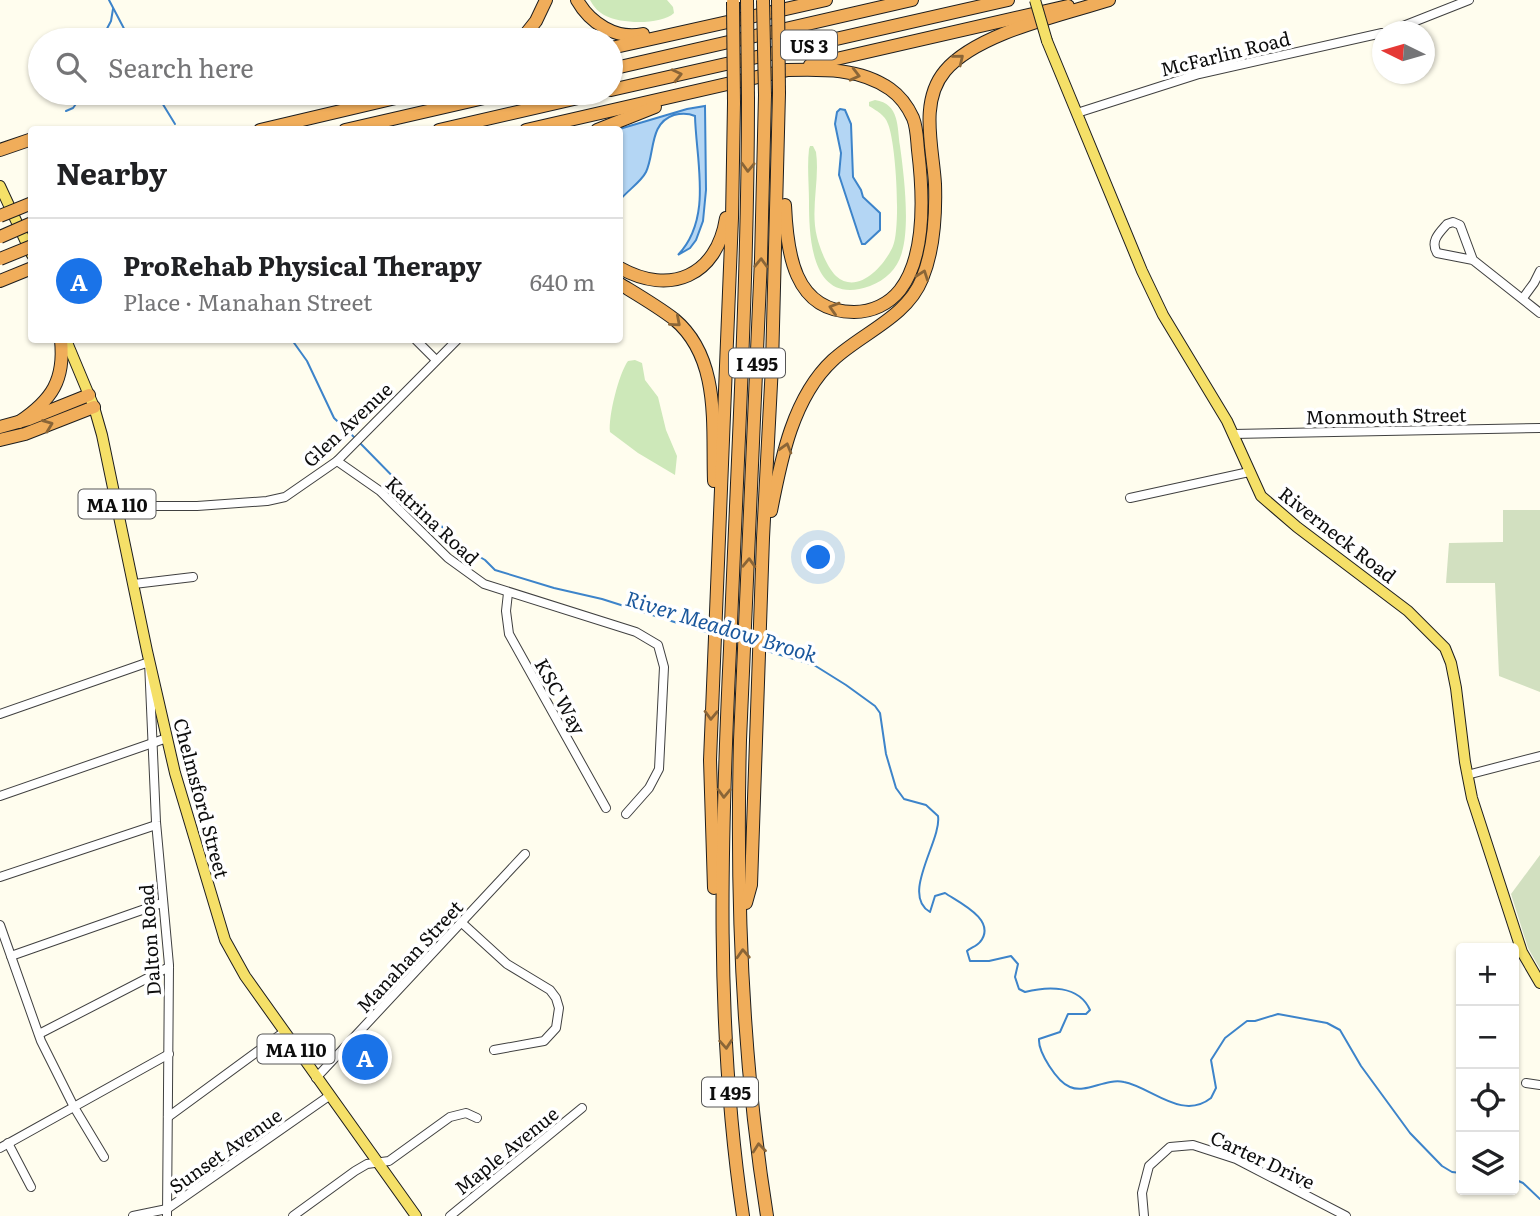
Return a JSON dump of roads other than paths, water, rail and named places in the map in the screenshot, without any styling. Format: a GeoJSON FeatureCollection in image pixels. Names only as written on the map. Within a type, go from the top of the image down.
{"type":"FeatureCollection","features":[{"type":"Feature","properties":{"kind":"highway"},"geometry":{"type":"LineString","coordinates":[[530,28],[546,0]]}},
{"type":"Feature","properties":{"kind":"highway"},"geometry":{"type":"LineString","coordinates":[[577,0],[591,19],[605,28]]}},
{"type":"Feature","properties":{"kind":"highway","name":"I 495"},"geometry":{"type":"LineString","coordinates":[[743,1212],[729,1077],[721,874],[746,254],[747,0]]}},
{"type":"Feature","properties":{"kind":"highway","name":"I 495"},"geometry":{"type":"LineString","coordinates":[[763,0],[765,95],[762,247],[739,791],[742,919],[753,1096],[767,1216]]}},
{"type":"Feature","properties":{"kind":"highway"},"geometry":{"type":"LineString","coordinates":[[623,45],[783,4],[813,0]]}},
{"type":"Feature","properties":{"kind":"highway"},"geometry":{"type":"LineString","coordinates":[[783,4],[826,0]]}},
{"type":"Feature","properties":{"kind":"highway","name":"US 3"},"geometry":{"type":"LineString","coordinates":[[623,66],[912,0]]}},
{"type":"Feature","properties":{"kind":"highway","name":"US 3"},"geometry":{"type":"LineString","coordinates":[[623,87],[1008,0]]}},
{"type":"Feature","properties":{"kind":"highway"},"geometry":{"type":"LineString","coordinates":[[543,126],[1093,0]]}},
{"type":"Feature","properties":{"kind":"highway"},"geometry":{"type":"LineString","coordinates":[[763,538],[786,448],[808,391],[832,360],[904,306],[922,279],[931,246],[935,209],[930,108],[935,88],[942,75],[958,58],[983,43],[1110,0]]}},
{"type":"Feature","properties":{"kind":"highway"},"geometry":{"type":"LineString","coordinates":[[723,976],[716,919],[710,760],[734,148],[732,1]]}},
{"type":"Feature","properties":{"kind":"highway"},"geometry":{"type":"LineString","coordinates":[[742,919],[751,885],[772,365],[783,4]]}},
{"type":"Feature","properties":{"kind":"highway"},"geometry":{"type":"LineString","coordinates":[[623,34],[671,34]]}},
{"type":"Feature","properties":{"kind":"highway"},"geometry":{"type":"LineString","coordinates":[[779,93],[787,233],[790,258],[796,275],[811,296],[830,308],[852,312],[874,309],[898,293],[907,280],[916,254],[921,194],[916,132],[912,117],[896,94],[866,77],[838,71],[787,70]]}},
{"type":"Feature","properties":{"kind":"highway"},"geometry":{"type":"LineString","coordinates":[[604,126],[725,84]]}},
{"type":"Feature","properties":{"kind":"highway"},"geometry":{"type":"LineString","coordinates":[[277,126],[364,105]]}},
{"type":"Feature","properties":{"kind":"highway"},"geometry":{"type":"LineString","coordinates":[[362,126],[454,105]]}},
{"type":"Feature","properties":{"kind":"highway"},"geometry":{"type":"LineString","coordinates":[[456,126],[548,105]]}},
{"type":"Feature","properties":{"kind":"highway"},"geometry":{"type":"LineString","coordinates":[[0,150],[28,140]]}},
{"type":"Feature","properties":{"kind":"highway"},"geometry":{"type":"LineString","coordinates":[[623,269],[643,279],[665,281],[691,274],[708,261],[717,248],[725,225],[734,148]]}},
{"type":"Feature","properties":{"kind":"highway"},"geometry":{"type":"LineString","coordinates":[[0,216],[28,205]]}},
{"type":"Feature","properties":{"kind":"highway"},"geometry":{"type":"LineString","coordinates":[[0,237],[28,225]]}},
{"type":"Feature","properties":{"kind":"highway"},"geometry":{"type":"LineString","coordinates":[[0,260],[28,248]]}},
{"type":"Feature","properties":{"kind":"highway"},"geometry":{"type":"LineString","coordinates":[[3,280],[28,270]]}},
{"type":"Feature","properties":{"kind":"highway"},"geometry":{"type":"LineString","coordinates":[[623,286],[680,324],[695,342],[705,364],[711,398],[717,578]]}},
{"type":"Feature","properties":{"kind":"highway"},"geometry":{"type":"LineString","coordinates":[[19,422],[43,404],[53,391],[61,368],[64,343]]}},
{"type":"Feature","properties":{"kind":"highway"},"geometry":{"type":"LineString","coordinates":[[0,427],[89,395]]}},
{"type":"Feature","properties":{"kind":"highway"},"geometry":{"type":"LineString","coordinates":[[0,440],[25,434],[94,407]]}},
{"type":"Feature","properties":{"kind":"main road","name":"Riverneck Road"},"geometry":{"type":"LineString","coordinates":[[1035,0],[1047,41],[1142,271],[1163,315],[1202,377],[1233,435],[1261,496],[1297,527],[1408,611],[1445,649],[1451,663],[1467,775],[1476,811],[1522,952],[1540,983]]}},
{"type":"Feature","properties":{"kind":"main road"},"geometry":{"type":"LineString","coordinates":[[0,186],[28,247]]}},
{"type":"Feature","properties":{"kind":"main road","name":"Chelmsford Street"},"geometry":{"type":"LineString","coordinates":[[65,343],[94,407],[108,456],[167,738],[225,940],[245,976],[416,1216]]}},
{"type":"Feature","properties":{"kind":"street"},"geometry":{"type":"LineString","coordinates":[[1416,21],[1469,0]]}},
{"type":"Feature","properties":{"kind":"street","name":"McFarlin Road"},"geometry":{"type":"LineString","coordinates":[[1077,113],[1199,74],[1372,35]]}},
{"type":"Feature","properties":{"kind":"street"},"geometry":{"type":"LineString","coordinates":[[1473,260],[1460,225],[1447,223],[1434,240],[1433,247],[1437,253],[1473,260],[1540,313]]}},
{"type":"Feature","properties":{"kind":"street"},"geometry":{"type":"LineString","coordinates":[[1523,298],[1540,271]]}},
{"type":"Feature","properties":{"kind":"street"},"geometry":{"type":"LineString","coordinates":[[419,343],[436,360]]}},
{"type":"Feature","properties":{"kind":"street","name":"Glen Avenue"},"geometry":{"type":"LineString","coordinates":[[118,506],[177,507],[271,501],[291,494],[337,461],[454,343]]}},
{"type":"Feature","properties":{"kind":"street","name":"Monmouth Street"},"geometry":{"type":"LineString","coordinates":[[1233,435],[1540,428]]}},
{"type":"Feature","properties":{"kind":"street","name":"Katrina Road"},"geometry":{"type":"LineString","coordinates":[[337,461],[380,491],[431,542],[467,574],[484,584],[636,632],[660,648],[664,667],[659,769],[649,788],[626,814]]}},
{"type":"Feature","properties":{"kind":"street"},"geometry":{"type":"LineString","coordinates":[[1130,498],[1249,472]]}},
{"type":"Feature","properties":{"kind":"street"},"geometry":{"type":"LineString","coordinates":[[134,584],[194,577]]}},
{"type":"Feature","properties":{"kind":"street","name":"KSC Way"},"geometry":{"type":"LineString","coordinates":[[508,593],[506,611],[509,634],[606,808]]}},
{"type":"Feature","properties":{"kind":"street"},"geometry":{"type":"LineString","coordinates":[[0,714],[149,662]]}},
{"type":"Feature","properties":{"kind":"street","name":"Dalton Road"},"geometry":{"type":"LineString","coordinates":[[149,662],[156,825],[169,967],[167,1213]]}},
{"type":"Feature","properties":{"kind":"street"},"geometry":{"type":"LineString","coordinates":[[0,796],[167,738]]}},
{"type":"Feature","properties":{"kind":"street"},"geometry":{"type":"LineString","coordinates":[[1467,775],[1540,756]]}},
{"type":"Feature","properties":{"kind":"street"},"geometry":{"type":"LineString","coordinates":[[0,877],[156,825]]}},
{"type":"Feature","properties":{"kind":"street","name":"Manahan Street"},"geometry":{"type":"LineString","coordinates":[[316,1078],[525,855]]}},
{"type":"Feature","properties":{"kind":"street"},"geometry":{"type":"LineString","coordinates":[[11,956],[162,903]]}},
{"type":"Feature","properties":{"kind":"street"},"geometry":{"type":"LineString","coordinates":[[462,923],[507,964],[550,990],[559,1009],[556,1028],[544,1041],[494,1050]]}},
{"type":"Feature","properties":{"kind":"street"},"geometry":{"type":"LineString","coordinates":[[0,925],[39,1034],[74,1107],[104,1157]]}},
{"type":"Feature","properties":{"kind":"street"},"geometry":{"type":"LineString","coordinates":[[39,1034],[169,967]]}},
{"type":"Feature","properties":{"kind":"street"},"geometry":{"type":"LineString","coordinates":[[168,1117],[284,1032]]}},
{"type":"Feature","properties":{"kind":"street"},"geometry":{"type":"LineString","coordinates":[[31,1187],[4,1145],[169,1054]]}},
{"type":"Feature","properties":{"kind":"street"},"geometry":{"type":"LineString","coordinates":[[1526,1083],[1540,1084]]}},
{"type":"Feature","properties":{"kind":"street","name":"Sunset Avenue"},"geometry":{"type":"LineString","coordinates":[[133,1216],[167,1213],[329,1096]]}},
{"type":"Feature","properties":{"kind":"street","name":"Maple Avenue"},"geometry":{"type":"LineString","coordinates":[[450,1216],[582,1108]]}},
{"type":"Feature","properties":{"kind":"street"},"geometry":{"type":"LineString","coordinates":[[293,1216],[355,1171],[367,1164],[389,1161],[450,1117],[466,1113],[477,1118]]}},
{"type":"Feature","properties":{"kind":"street","name":"Carter Drive"},"geometry":{"type":"LineString","coordinates":[[1144,1216],[1142,1193],[1149,1166],[1170,1147],[1193,1145],[1236,1159],[1346,1216]]}},
{"type":"Feature","properties":{"kind":"water"},"geometry":{"type":"Polygon","coordinates":[[[705,106],[706,190],[703,221],[696,240],[690,248],[678,255],[696,224],[699,207],[695,116],[674,115],[660,125],[646,172],[623,197],[623,128],[705,106]]]}},
{"type":"Feature","properties":{"kind":"water"},"geometry":{"type":"Polygon","coordinates":[[[840,109],[845,110],[851,124],[853,177],[863,197],[880,213],[880,230],[865,244],[862,244],[839,175],[841,153],[835,124],[840,109]]]}},
{"type":"Feature","properties":{"kind":"waterway","name":"River Meadow Brook"},"geometry":{"type":"LineString","coordinates":[[109,0],[124,28]]}},
{"type":"Feature","properties":{"kind":"waterway"},"geometry":{"type":"LineString","coordinates":[[107,28],[113,9]]}},
{"type":"Feature","properties":{"kind":"waterway"},"geometry":{"type":"LineString","coordinates":[[66,111],[75,105]]}},
{"type":"Feature","properties":{"kind":"waterway","name":"River Meadow Brook"},"geometry":{"type":"LineString","coordinates":[[163,105],[175,124]]}},
{"type":"Feature","properties":{"kind":"waterway","name":"River Meadow Brook"},"geometry":{"type":"LineString","coordinates":[[294,343],[307,361],[334,418],[355,438]]}},
{"type":"Feature","properties":{"kind":"waterway","name":"River Meadow Brook"},"geometry":{"type":"LineString","coordinates":[[359,442],[460,545],[485,560],[495,570],[602,599],[709,633]]}},
{"type":"Feature","properties":{"kind":"waterway","name":"River Meadow Brook"},"geometry":{"type":"LineString","coordinates":[[764,650],[814,665],[875,706],[880,713],[886,754],[896,788],[904,799],[926,805],[938,816],[938,826],[920,880],[922,904],[930,912],[935,896],[945,893],[980,919],[984,934],[979,943],[967,951],[970,961],[989,961],[1011,956],[1018,964],[1015,977],[1019,989],[1025,992],[1062,989],[1085,1002],[1090,1010],[1086,1014],[1068,1014],[1060,1032],[1039,1039],[1045,1059],[1065,1084],[1083,1089],[1110,1082],[1124,1082],[1178,1104],[1200,1104],[1211,1098],[1216,1088],[1211,1060],[1225,1038],[1247,1021],[1278,1014],[1327,1023],[1340,1030],[1361,1066],[1410,1133],[1442,1166],[1456,1172]]}},
{"type":"Feature","properties":{"kind":"waterway","name":"River Meadow Brook"},"geometry":{"type":"LineString","coordinates":[[1519,1181],[1540,1199]]}},
{"type":"Feature","properties":{"kind":"place","name":"ProRehab Physical Therapy"},"geometry":{"type":"Point","coordinates":[365,1057]}}]}
